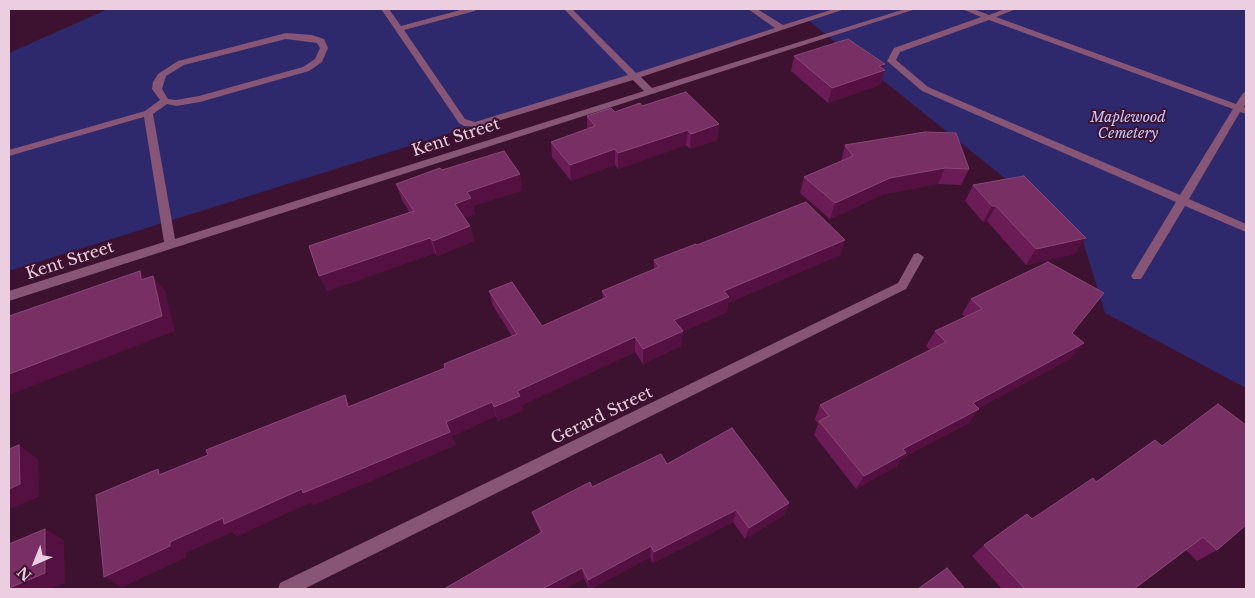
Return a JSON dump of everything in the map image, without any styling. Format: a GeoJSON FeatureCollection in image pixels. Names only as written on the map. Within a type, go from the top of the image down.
{"type":"FeatureCollection","features":[{"type":"Feature","properties":{"kind":"street"},"geometry":{"type":"LineString","coordinates":[[385,9],[462,121],[467,124],[481,124],[841,9]]}},
{"type":"Feature","properties":{"kind":"street"},"geometry":{"type":"LineString","coordinates":[[400,29],[472,9]]}},
{"type":"Feature","properties":{"kind":"street"},"geometry":{"type":"LineString","coordinates":[[568,9],[650,92]]}},
{"type":"Feature","properties":{"kind":"street"},"geometry":{"type":"LineString","coordinates":[[752,9],[781,28]]}},
{"type":"Feature","properties":{"kind":"street","name":"Kent Street"},"geometry":{"type":"LineString","coordinates":[[9,296],[912,9]]}},
{"type":"Feature","properties":{"kind":"street"},"geometry":{"type":"LineString","coordinates":[[966,9],[1242,109]]}},
{"type":"Feature","properties":{"kind":"street"},"geometry":{"type":"LineString","coordinates":[[1012,9],[898,50],[890,62],[925,88],[1246,228]]}},
{"type":"Feature","properties":{"kind":"street"},"geometry":{"type":"LineString","coordinates":[[9,153],[148,113],[165,101],[176,103],[200,99],[299,72],[319,60],[324,48],[321,41],[312,38],[286,36],[186,61],[163,74],[158,82],[157,89],[165,101]]}},
{"type":"Feature","properties":{"kind":"street"},"geometry":{"type":"LineString","coordinates":[[1137,276],[1182,200],[1242,109],[1246,95]]}},
{"type":"Feature","properties":{"kind":"street"},"geometry":{"type":"LineString","coordinates":[[148,113],[170,245]]}},
{"type":"Feature","properties":{"kind":"street","name":"Gerard Street"},"geometry":{"type":"LineString","coordinates":[[286,589],[902,286],[918,257]]}},
{"type":"Feature","properties":{"kind":"green space","name":"Maplewood Cemetery"},"geometry":{"type":"Polygon","coordinates":[[[108,9],[1246,9],[1246,388],[1105,313],[1083,241],[809,21],[9,271],[9,53],[108,9]]]}},
{"type":"Feature","properties":{"kind":"building"},"geometry":{"type":"Polygon","coordinates":[[[848,39],[885,64],[879,66],[885,70],[832,88],[794,56],[848,39]]]}},
{"type":"Feature","properties":{"kind":"building"},"geometry":{"type":"Polygon","coordinates":[[[686,92],[719,124],[691,134],[688,130],[618,153],[615,149],[570,165],[551,142],[595,126],[587,116],[611,108],[615,112],[640,103],[642,106],[686,92]]]}},
{"type":"Feature","properties":{"kind":"building"},"geometry":{"type":"Polygon","coordinates":[[[925,132],[956,133],[969,169],[945,168],[890,178],[835,203],[804,177],[853,156],[845,145],[925,132]]]}},
{"type":"Feature","properties":{"kind":"building"},"geometry":{"type":"Polygon","coordinates":[[[504,151],[520,174],[467,192],[471,198],[455,204],[470,226],[433,241],[430,238],[319,276],[309,246],[414,211],[396,184],[440,168],[442,170],[504,151]]]}},
{"type":"Feature","properties":{"kind":"building"},"geometry":{"type":"Polygon","coordinates":[[[1024,176],[1086,238],[1036,249],[996,206],[992,206],[973,185],[1024,176]]]}},
{"type":"Feature","properties":{"kind":"building"},"geometry":{"type":"Polygon","coordinates":[[[806,202],[845,240],[724,291],[729,297],[674,320],[683,331],[643,349],[635,337],[517,391],[520,396],[494,407],[492,402],[446,422],[450,432],[303,493],[302,489],[224,524],[223,518],[170,542],[170,546],[104,577],[96,495],[158,469],[159,475],[208,455],[206,450],[345,395],[348,407],[445,368],[444,364],[517,334],[489,291],[512,282],[542,326],[607,297],[602,291],[659,267],[654,260],[806,202]]]}},
{"type":"Feature","properties":{"kind":"building"},"geometry":{"type":"Polygon","coordinates":[[[1048,262],[1104,293],[1072,333],[1084,343],[973,403],[979,409],[903,449],[906,453],[864,476],[819,421],[829,416],[820,405],[946,342],[935,331],[982,309],[971,299],[1048,262]]]}},
{"type":"Feature","properties":{"kind":"building"},"geometry":{"type":"Polygon","coordinates":[[[140,271],[141,280],[153,276],[162,316],[9,374],[9,316],[140,271]]]}},
{"type":"Feature","properties":{"kind":"building"},"geometry":{"type":"Polygon","coordinates":[[[1218,404],[1246,425],[1246,525],[1217,550],[1203,537],[1134,589],[1025,589],[984,545],[1027,514],[1032,519],[1093,478],[1096,482],[1155,440],[1162,446],[1218,404]]]}},
{"type":"Feature","properties":{"kind":"building"},"geometry":{"type":"Polygon","coordinates":[[[732,428],[789,503],[749,528],[736,510],[654,552],[651,546],[588,580],[582,568],[542,589],[444,589],[542,532],[532,512],[590,482],[592,487],[661,454],[667,464],[732,428]]]}},
{"type":"Feature","properties":{"kind":"building"},"geometry":{"type":"Polygon","coordinates":[[[19,445],[20,484],[9,489],[9,449],[19,445]]]}},
{"type":"Feature","properties":{"kind":"building"},"geometry":{"type":"Polygon","coordinates":[[[45,529],[45,573],[9,588],[9,544],[45,529]]]}},
{"type":"Feature","properties":{"kind":"building"},"geometry":{"type":"Polygon","coordinates":[[[947,568],[965,589],[918,589],[947,568]]]}}]}
